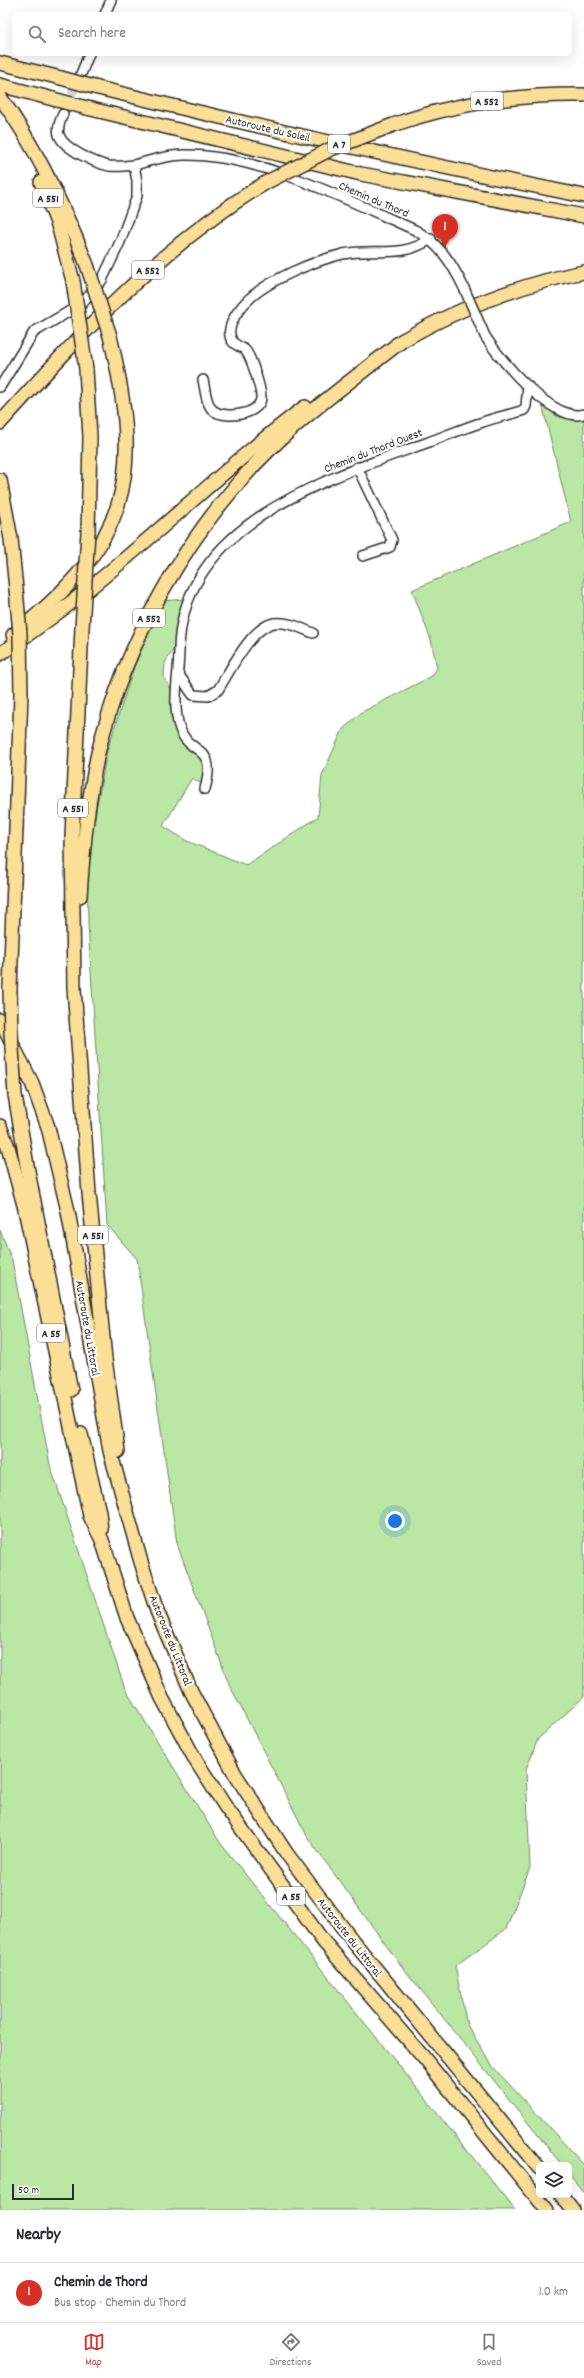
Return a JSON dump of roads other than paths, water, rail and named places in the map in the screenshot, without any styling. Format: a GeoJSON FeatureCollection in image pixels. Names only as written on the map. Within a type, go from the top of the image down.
{"type":"FeatureCollection","features":[{"type":"Feature","properties":{"kind":"highway","name":"Autoroute du Soleil"},"geometry":{"type":"LineString","coordinates":[[0,62],[202,114],[584,196]]}},
{"type":"Feature","properties":{"kind":"highway","name":"Autoroute du Soleil"},"geometry":{"type":"LineString","coordinates":[[0,85],[87,108],[361,174],[584,216]]}},
{"type":"Feature","properties":{"kind":"highway","name":"A 552"},"geometry":{"type":"LineString","coordinates":[[0,423],[101,314],[156,262],[202,224],[267,182],[331,149],[392,125],[435,112],[486,101],[526,96],[584,95]]}},
{"type":"Feature","properties":{"kind":"highway","name":"A 551"},"geometry":{"type":"LineString","coordinates":[[0,97],[47,196],[73,281],[81,321],[86,369],[90,437],[88,532],[72,836],[74,988],[89,1193],[106,1359],[118,1450],[119,1481]]}},
{"type":"Feature","properties":{"kind":"highway","name":"A 551"},"geometry":{"type":"LineString","coordinates":[[0,110],[11,120],[57,195],[87,264],[110,336],[118,370],[126,428],[126,464],[118,506],[108,532],[88,564],[40,613],[0,644]]}},
{"type":"Feature","properties":{"kind":"highway","name":"A 552"},"geometry":{"type":"LineString","coordinates":[[0,654],[39,627],[115,568],[276,429],[351,373],[403,340],[462,310],[546,281],[584,272]]}},
{"type":"Feature","properties":{"kind":"highway","name":"A 552"},"geometry":{"type":"LineString","coordinates":[[74,988],[83,851],[98,752],[125,672],[158,600],[189,548],[226,498],[268,452],[311,412],[403,340]]}},
{"type":"Feature","properties":{"kind":"highway"},"geometry":{"type":"LineString","coordinates":[[0,416],[44,374]]}},
{"type":"Feature","properties":{"kind":"highway"},"geometry":{"type":"LineString","coordinates":[[0,480],[11,539],[20,634],[21,696],[10,989],[10,1032],[16,1095],[28,1171],[75,1407],[99,1512],[102,1540]]}},
{"type":"Feature","properties":{"kind":"highway","name":"Autoroute du Littoral"},"geometry":{"type":"LineString","coordinates":[[0,1020],[40,1101],[55,1155],[68,1211],[106,1432],[141,1562],[157,1611],[192,1691],[235,1774],[287,1854],[352,1940],[536,2164]]}},
{"type":"Feature","properties":{"kind":"highway","name":"Autoroute du Littoral"},"geometry":{"type":"LineString","coordinates":[[0,1126],[8,1147],[24,1205],[90,1516],[102,1540],[127,1618],[162,1698],[196,1761],[225,1806],[323,1941],[424,2058],[548,2210]]}},
{"type":"Feature","properties":{"kind":"highway"},"geometry":{"type":"LineString","coordinates":[[563,2198],[573,2210]]}},
{"type":"Feature","properties":{"kind":"street"},"geometry":{"type":"LineString","coordinates":[[106,12],[111,0]]}},
{"type":"Feature","properties":{"kind":"street"},"geometry":{"type":"LineString","coordinates":[[81,74],[88,56]]}},
{"type":"Feature","properties":{"kind":"street","name":"Chemin du Thord"},"geometry":{"type":"LineString","coordinates":[[63,114],[59,133],[61,139],[72,148],[92,160],[107,165],[134,165],[183,155],[210,156],[254,165],[296,178],[414,230],[431,239],[449,260],[464,288],[485,336],[498,355],[528,386],[566,413],[576,416],[584,414]]}},
{"type":"Feature","properties":{"kind":"street"},"geometry":{"type":"LineString","coordinates":[[0,387],[34,332],[82,304],[102,280],[120,242],[137,196],[137,181],[134,165]]}},
{"type":"Feature","properties":{"kind":"street"},"geometry":{"type":"LineString","coordinates":[[203,380],[210,406],[214,411],[228,415],[256,409],[261,395],[255,376],[246,351],[233,342],[230,334],[235,317],[245,302],[266,286],[304,267],[344,254],[413,249],[431,239]]}},
{"type":"Feature","properties":{"kind":"street","name":"Chemin du Thord Ouest"},"geometry":{"type":"LineString","coordinates":[[205,790],[209,766],[207,759],[186,738],[179,727],[177,698],[180,634],[186,606],[200,576],[214,556],[229,540],[271,510],[305,491],[357,467],[484,422],[524,410],[526,406],[528,386]]}},
{"type":"Feature","properties":{"kind":"street"},"geometry":{"type":"LineString","coordinates":[[357,467],[392,540],[390,547],[363,556]]}},
{"type":"Feature","properties":{"kind":"street"},"geometry":{"type":"LineString","coordinates":[[179,675],[193,695],[208,696],[218,690],[259,629],[275,623],[284,623],[313,633]]}},
{"type":"Feature","properties":{"kind":"tunnel"},"geometry":{"type":"LineString","coordinates":[[66,107],[79,78]]}},
{"type":"Feature","properties":{"kind":"place","name":"Chemin de Thord"},"geometry":{"type":"Point","coordinates":[445,247]}}]}
